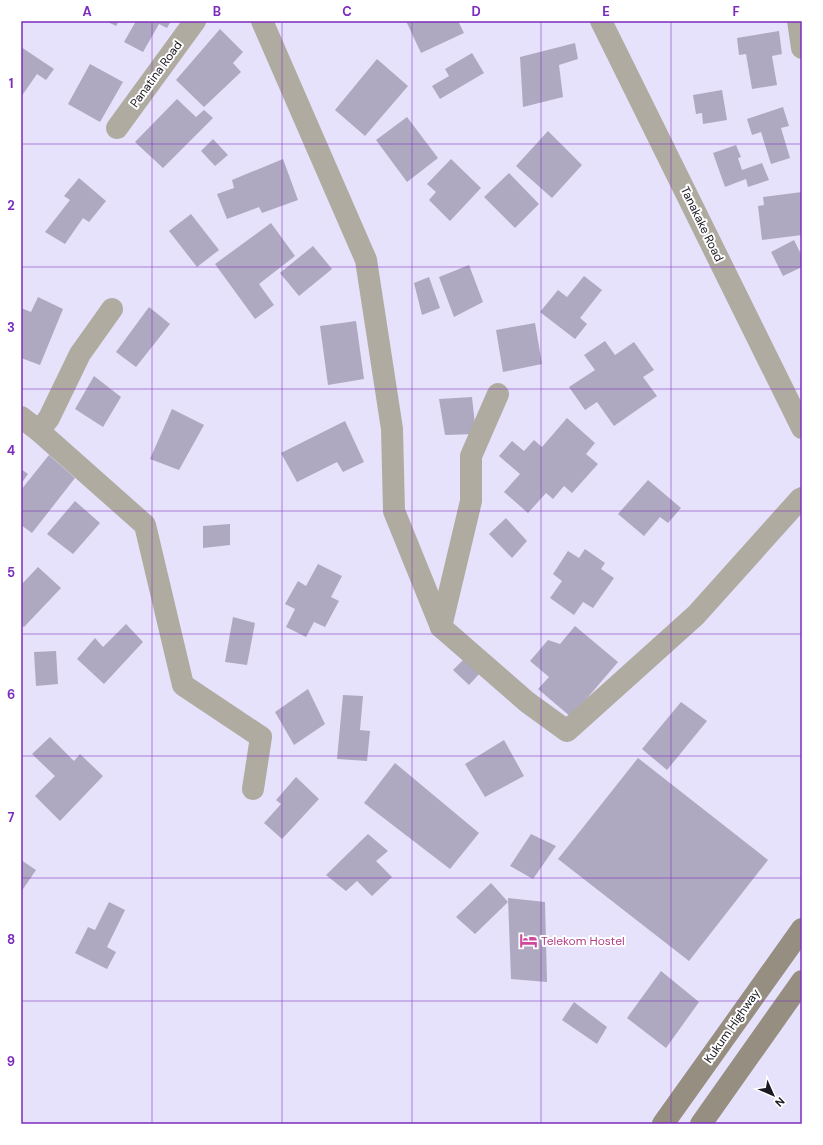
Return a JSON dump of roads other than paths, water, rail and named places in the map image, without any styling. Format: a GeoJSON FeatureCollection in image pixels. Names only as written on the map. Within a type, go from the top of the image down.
{"type":"FeatureCollection","features":[{"type":"Feature","properties":{"kind":"main road","name":"Kukum Highway"},"geometry":{"type":"LineString","coordinates":[[663,1124],[802,929]]}},
{"type":"Feature","properties":{"kind":"main road"},"geometry":{"type":"LineString","coordinates":[[701,1124],[802,981]]}},
{"type":"Feature","properties":{"kind":"street","name":"Panatina Road"},"geometry":{"type":"LineString","coordinates":[[117,128],[195,21]]}},
{"type":"Feature","properties":{"kind":"street"},"geometry":{"type":"LineString","coordinates":[[262,21],[366,260],[392,429],[394,510],[441,627],[527,702],[567,731],[696,615],[802,498]]}},
{"type":"Feature","properties":{"kind":"street","name":"Tanakake Road"},"geometry":{"type":"LineString","coordinates":[[601,21],[802,428]]}},
{"type":"Feature","properties":{"kind":"street"},"geometry":{"type":"LineString","coordinates":[[798,21],[802,48]]}},
{"type":"Feature","properties":{"kind":"street"},"geometry":{"type":"LineString","coordinates":[[39,431],[49,418],[80,354],[112,309]]}},
{"type":"Feature","properties":{"kind":"street"},"geometry":{"type":"LineString","coordinates":[[441,627],[472,501],[471,456],[498,394]]}},
{"type":"Feature","properties":{"kind":"street"},"geometry":{"type":"LineString","coordinates":[[21,417],[39,431],[145,526],[183,685],[261,737],[253,788]]}},
{"type":"Feature","properties":{"kind":"place","name":"Telekom Hostel"},"geometry":{"type":"Point","coordinates":[528,941]}}]}
